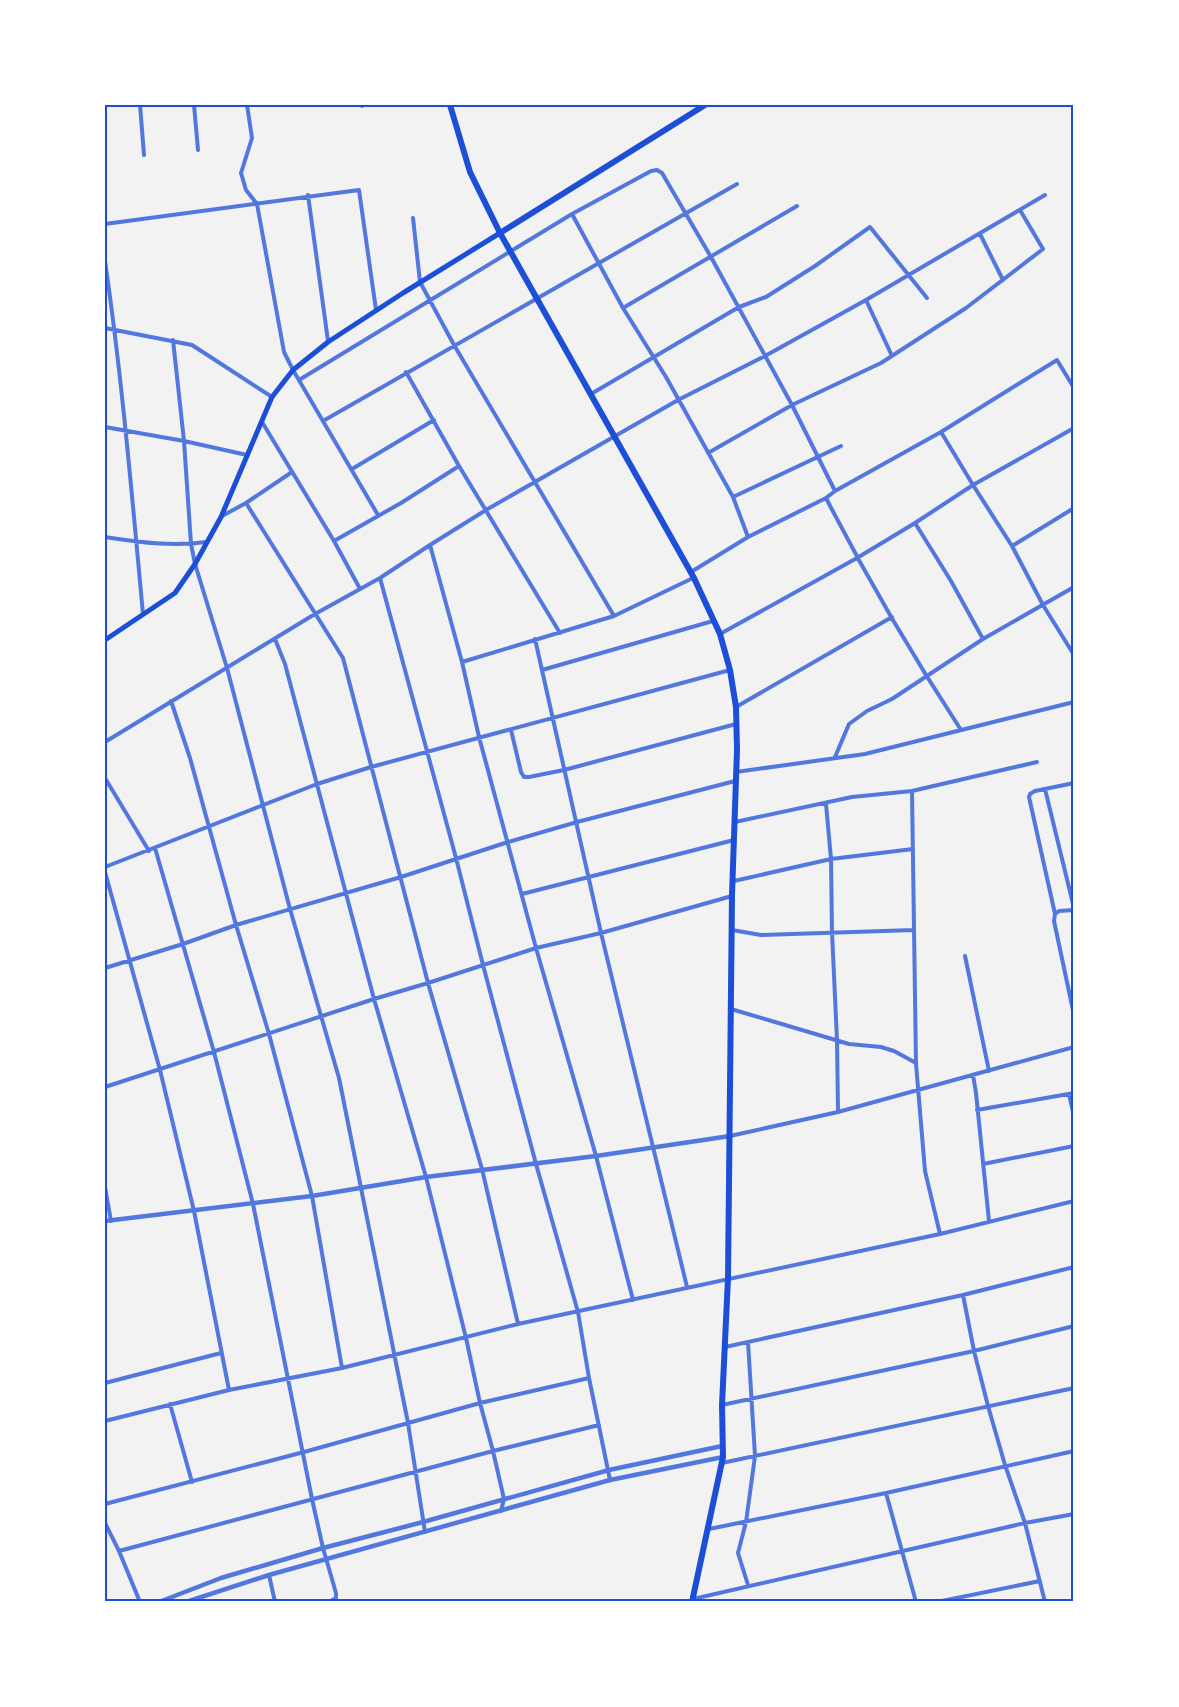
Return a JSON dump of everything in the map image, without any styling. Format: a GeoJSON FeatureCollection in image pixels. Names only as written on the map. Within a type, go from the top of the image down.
{"type":"FeatureCollection","features":[{"type":"Feature","properties":{"kind":"main road"},"geometry":{"type":"LineString","coordinates":[[450,105],[470,172],[500,233],[692,575],[720,634],[730,670],[736,707],[737,750],[732,895],[728,1278],[722,1405],[722,1460],[693,1600]]}},
{"type":"Feature","properties":{"kind":"main road"},"geometry":{"type":"LineString","coordinates":[[105,640],[175,592],[195,564],[221,517],[272,397],[293,370],[328,342],[420,282],[705,105]]}},
{"type":"Feature","properties":{"kind":"street"},"geometry":{"type":"LineString","coordinates":[[140,105],[144,155]]}},
{"type":"Feature","properties":{"kind":"street"},"geometry":{"type":"LineString","coordinates":[[194,105],[198,150]]}},
{"type":"Feature","properties":{"kind":"street"},"geometry":{"type":"LineString","coordinates":[[247,105],[252,138],[241,173],[246,190],[257,204],[284,352],[298,380],[378,515]]}},
{"type":"Feature","properties":{"kind":"street"},"geometry":{"type":"LineString","coordinates":[[298,380],[572,214],[651,171],[657,170],[662,172],[739,307],[835,491]]}},
{"type":"Feature","properties":{"kind":"street"},"geometry":{"type":"LineString","coordinates":[[323,421],[737,184]]}},
{"type":"Feature","properties":{"kind":"street"},"geometry":{"type":"LineString","coordinates":[[105,224],[308,195],[359,190],[376,311]]}},
{"type":"Feature","properties":{"kind":"street"},"geometry":{"type":"LineString","coordinates":[[308,195],[328,342]]}},
{"type":"Feature","properties":{"kind":"street"},"geometry":{"type":"LineString","coordinates":[[105,742],[315,614],[380,578],[429,544],[486,510],[678,400],[765,356],[908,277],[1045,195]]}},
{"type":"Feature","properties":{"kind":"street"},"geometry":{"type":"LineString","coordinates":[[623,308],[797,206]]}},
{"type":"Feature","properties":{"kind":"street"},"geometry":{"type":"LineString","coordinates":[[708,453],[792,405],[881,363],[966,308],[1043,249],[1020,210]]}},
{"type":"Feature","properties":{"kind":"street"},"geometry":{"type":"LineString","coordinates":[[572,214],[623,308],[666,377],[733,497],[748,537]]}},
{"type":"Feature","properties":{"kind":"street"},"geometry":{"type":"LineString","coordinates":[[414,218],[420,282],[429,300],[614,616]]}},
{"type":"Feature","properties":{"kind":"street"},"geometry":{"type":"LineString","coordinates":[[591,394],[739,307],[766,297],[870,227],[927,298]]}},
{"type":"Feature","properties":{"kind":"street"},"geometry":{"type":"LineString","coordinates":[[980,234],[1003,280]]}},
{"type":"Feature","properties":{"kind":"street"},"geometry":{"type":"LineString","coordinates":[[105,261],[127,431],[143,614]]}},
{"type":"Feature","properties":{"kind":"street"},"geometry":{"type":"LineString","coordinates":[[866,300],[892,356]]}},
{"type":"Feature","properties":{"kind":"street"},"geometry":{"type":"LineString","coordinates":[[105,328],[192,345],[272,397]]}},
{"type":"Feature","properties":{"kind":"street"},"geometry":{"type":"LineString","coordinates":[[173,340],[184,441],[191,544],[195,564],[227,668],[290,909],[339,1078],[408,1423],[425,1532]]}},
{"type":"Feature","properties":{"kind":"street"},"geometry":{"type":"LineString","coordinates":[[462,662],[614,616],[692,575],[748,537],[826,498],[941,432],[1057,360],[1074,388]]}},
{"type":"Feature","properties":{"kind":"street"},"geometry":{"type":"LineString","coordinates":[[406,372],[459,466],[560,633]]}},
{"type":"Feature","properties":{"kind":"street"},"geometry":{"type":"LineString","coordinates":[[352,470],[434,420]]}},
{"type":"Feature","properties":{"kind":"street"},"geometry":{"type":"LineString","coordinates":[[262,422],[334,540],[359,588]]}},
{"type":"Feature","properties":{"kind":"street"},"geometry":{"type":"LineString","coordinates":[[105,427],[248,455]]}},
{"type":"Feature","properties":{"kind":"street"},"geometry":{"type":"LineString","coordinates":[[720,634],[857,558],[973,485],[1074,428]]}},
{"type":"Feature","properties":{"kind":"street"},"geometry":{"type":"LineString","coordinates":[[941,432],[1012,546],[1043,605],[1074,655]]}},
{"type":"Feature","properties":{"kind":"street"},"geometry":{"type":"LineString","coordinates":[[733,497],[841,446]]}},
{"type":"Feature","properties":{"kind":"street"},"geometry":{"type":"LineString","coordinates":[[334,540],[401,503],[459,466]]}},
{"type":"Feature","properties":{"kind":"street"},"geometry":{"type":"LineString","coordinates":[[221,517],[292,472]]}},
{"type":"Feature","properties":{"kind":"street"},"geometry":{"type":"LineString","coordinates":[[826,498],[857,558],[926,676],[961,730]]}},
{"type":"Feature","properties":{"kind":"street"},"geometry":{"type":"LineString","coordinates":[[246,502],[343,658],[428,983],[482,1170],[518,1324]]}},
{"type":"Feature","properties":{"kind":"street"},"geometry":{"type":"LineString","coordinates":[[1012,546],[1074,508]]}},
{"type":"Feature","properties":{"kind":"street"},"geometry":{"type":"LineString","coordinates":[[915,523],[983,639]]}},
{"type":"Feature","properties":{"kind":"street"},"geometry":{"type":"LineString","coordinates":[[105,537],[136,542],[191,544],[206,542]]}},
{"type":"Feature","properties":{"kind":"street"},"geometry":{"type":"LineString","coordinates":[[429,544],[462,662],[479,737],[536,948],[596,1156],[633,1300]]}},
{"type":"Feature","properties":{"kind":"street"},"geometry":{"type":"LineString","coordinates":[[380,578],[536,1164],[578,1312],[610,1480]]}},
{"type":"Feature","properties":{"kind":"street"},"geometry":{"type":"LineString","coordinates":[[834,757],[849,724],[867,711],[892,699],[983,639],[1074,587]]}},
{"type":"Feature","properties":{"kind":"street"},"geometry":{"type":"LineString","coordinates":[[736,707],[892,617]]}},
{"type":"Feature","properties":{"kind":"street"},"geometry":{"type":"LineString","coordinates":[[542,670],[714,621]]}},
{"type":"Feature","properties":{"kind":"street"},"geometry":{"type":"LineString","coordinates":[[275,639],[285,664],[374,999],[426,1177],[493,1450],[504,1499],[501,1511]]}},
{"type":"Feature","properties":{"kind":"street"},"geometry":{"type":"LineString","coordinates":[[535,639],[652,1147],[687,1287]]}},
{"type":"Feature","properties":{"kind":"street"},"geometry":{"type":"LineString","coordinates":[[105,867],[317,784],[426,751],[730,670]]}},
{"type":"Feature","properties":{"kind":"street"},"geometry":{"type":"LineString","coordinates":[[171,701],[190,758],[269,1034],[312,1196],[342,1368]]}},
{"type":"Feature","properties":{"kind":"street"},"geometry":{"type":"LineString","coordinates":[[736,772],[866,754],[1074,702]]}},
{"type":"Feature","properties":{"kind":"street"},"geometry":{"type":"LineString","coordinates":[[511,730],[521,772],[524,777],[529,777],[564,770],[736,724]]}},
{"type":"Feature","properties":{"kind":"street"},"geometry":{"type":"LineString","coordinates":[[735,822],[852,798],[912,791],[1037,762]]}},
{"type":"Feature","properties":{"kind":"street"},"geometry":{"type":"LineString","coordinates":[[105,778],[149,851]]}},
{"type":"Feature","properties":{"kind":"street"},"geometry":{"type":"LineString","coordinates":[[105,968],[236,925],[401,877],[508,842],[735,781]]}},
{"type":"Feature","properties":{"kind":"street"},"geometry":{"type":"LineString","coordinates":[[1074,783],[1035,791],[1029,797],[1055,914],[1054,921],[1074,1015]]}},
{"type":"Feature","properties":{"kind":"street"},"geometry":{"type":"LineString","coordinates":[[1045,789],[1074,909],[1059,911],[1055,914]]}},
{"type":"Feature","properties":{"kind":"street"},"geometry":{"type":"LineString","coordinates":[[912,791],[916,1064],[925,1172],[940,1233]]}},
{"type":"Feature","properties":{"kind":"street"},"geometry":{"type":"LineString","coordinates":[[826,804],[831,859],[838,1112]]}},
{"type":"Feature","properties":{"kind":"street"},"geometry":{"type":"LineString","coordinates":[[522,894],[735,840]]}},
{"type":"Feature","properties":{"kind":"street"},"geometry":{"type":"LineString","coordinates":[[154,848],[214,1052],[253,1204],[312,1499],[336,1593],[336,1598],[329,1602]]}},
{"type":"Feature","properties":{"kind":"street"},"geometry":{"type":"LineString","coordinates":[[734,881],[831,859],[913,849]]}},
{"type":"Feature","properties":{"kind":"street"},"geometry":{"type":"LineString","coordinates":[[105,872],[160,1070],[194,1211],[229,1390]]}},
{"type":"Feature","properties":{"kind":"street"},"geometry":{"type":"LineString","coordinates":[[105,1087],[536,948],[602,933],[732,895]]}},
{"type":"Feature","properties":{"kind":"street"},"geometry":{"type":"LineString","coordinates":[[732,930],[761,935],[914,930]]}},
{"type":"Feature","properties":{"kind":"street"},"geometry":{"type":"LineString","coordinates":[[965,956],[989,1071]]}},
{"type":"Feature","properties":{"kind":"street"},"geometry":{"type":"LineString","coordinates":[[731,1009],[859,1046],[881,1047],[894,1051],[916,1064]]}},
{"type":"Feature","properties":{"kind":"street"},"geometry":{"type":"LineString","coordinates":[[105,1187],[108,1221],[253,1204],[426,1177],[596,1156],[730,1136],[838,1112],[1074,1047]]}},
{"type":"Feature","properties":{"kind":"street"},"geometry":{"type":"LineString","coordinates":[[973,1075],[990,1221]]}},
{"type":"Feature","properties":{"kind":"street"},"geometry":{"type":"LineString","coordinates":[[977,1110],[1072,1094],[1074,1116]]}},
{"type":"Feature","properties":{"kind":"street"},"geometry":{"type":"LineString","coordinates":[[982,1164],[1074,1146]]}},
{"type":"Feature","properties":{"kind":"street"},"geometry":{"type":"LineString","coordinates":[[105,1421],[229,1390],[342,1368],[518,1324],[940,1233],[1074,1201]]}},
{"type":"Feature","properties":{"kind":"street"},"geometry":{"type":"LineString","coordinates":[[725,1347],[963,1295],[1074,1267]]}},
{"type":"Feature","properties":{"kind":"street"},"geometry":{"type":"LineString","coordinates":[[963,1295],[988,1406],[1025,1522],[1045,1602]]}},
{"type":"Feature","properties":{"kind":"street"},"geometry":{"type":"LineString","coordinates":[[722,1405],[974,1351],[1074,1326]]}},
{"type":"Feature","properties":{"kind":"street"},"geometry":{"type":"LineString","coordinates":[[748,1342],[755,1456],[746,1522],[738,1553],[748,1585]]}},
{"type":"Feature","properties":{"kind":"street"},"geometry":{"type":"LineString","coordinates":[[105,1383],[221,1353]]}},
{"type":"Feature","properties":{"kind":"street"},"geometry":{"type":"LineString","coordinates":[[105,1504],[480,1403],[589,1378]]}},
{"type":"Feature","properties":{"kind":"street"},"geometry":{"type":"LineString","coordinates":[[186,1602],[327,1558],[610,1480],[755,1456],[1074,1388]]}},
{"type":"Feature","properties":{"kind":"street"},"geometry":{"type":"LineString","coordinates":[[170,1404],[192,1482]]}},
{"type":"Feature","properties":{"kind":"street"},"geometry":{"type":"LineString","coordinates":[[119,1551],[493,1450],[599,1425]]}},
{"type":"Feature","properties":{"kind":"street"},"geometry":{"type":"LineString","coordinates":[[159,1602],[221,1578],[323,1548],[609,1470],[722,1446]]}},
{"type":"Feature","properties":{"kind":"street"},"geometry":{"type":"LineString","coordinates":[[708,1529],[886,1493],[1074,1450]]}},
{"type":"Feature","properties":{"kind":"street"},"geometry":{"type":"LineString","coordinates":[[886,1493],[904,1551],[916,1602]]}},
{"type":"Feature","properties":{"kind":"street"},"geometry":{"type":"LineString","coordinates":[[693,1600],[748,1585],[1025,1522],[1074,1514]]}},
{"type":"Feature","properties":{"kind":"street"},"geometry":{"type":"LineString","coordinates":[[105,1523],[140,1602]]}},
{"type":"Feature","properties":{"kind":"street"},"geometry":{"type":"LineString","coordinates":[[269,1575],[276,1602]]}},
{"type":"Feature","properties":{"kind":"street"},"geometry":{"type":"LineString","coordinates":[[937,1602],[1040,1581]]}}]}
